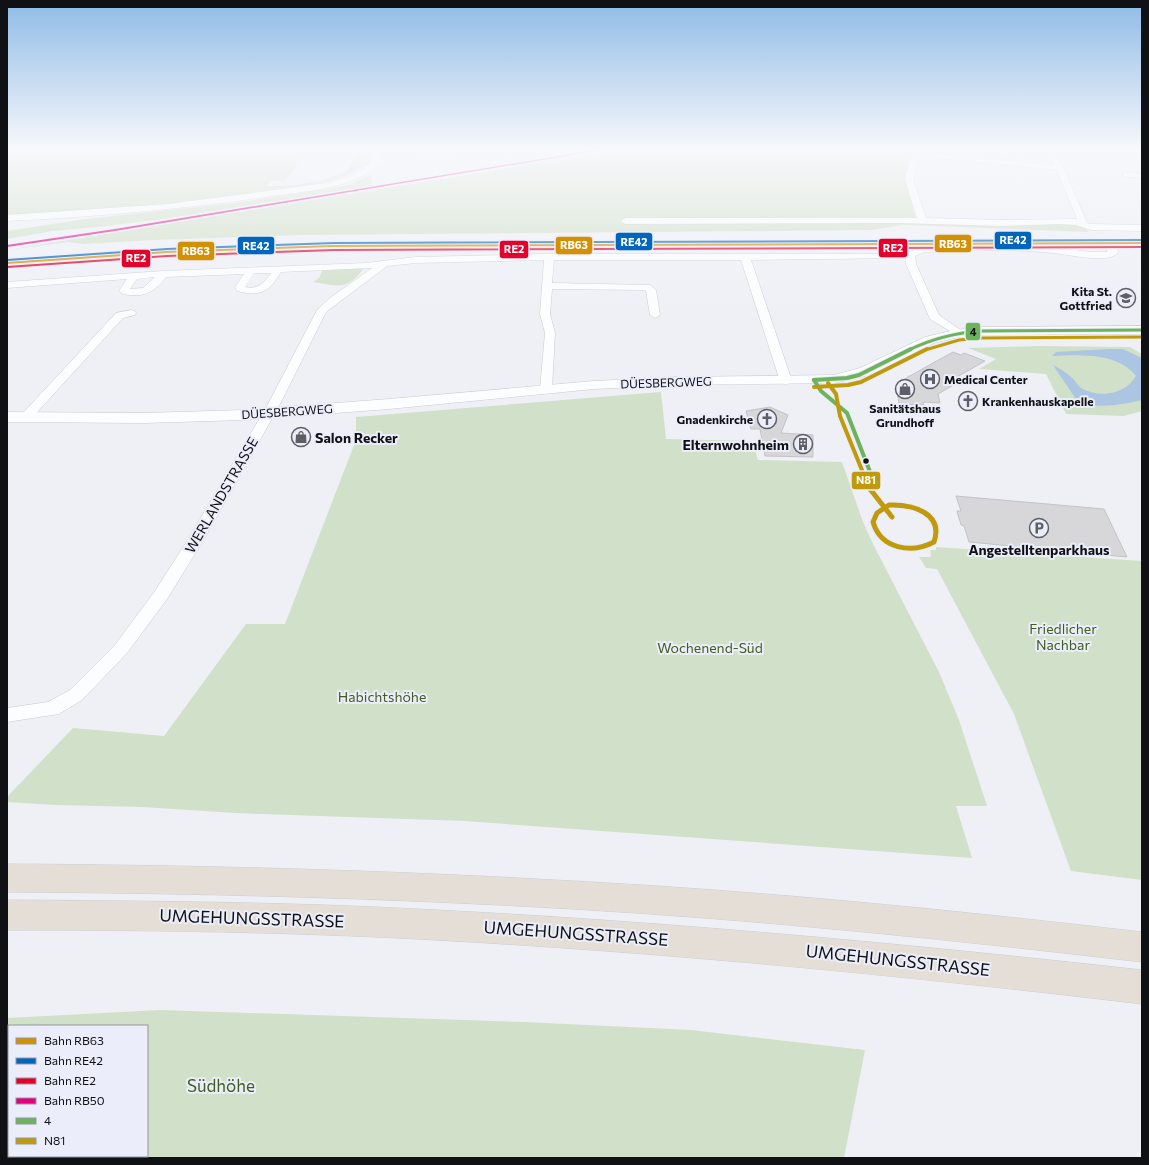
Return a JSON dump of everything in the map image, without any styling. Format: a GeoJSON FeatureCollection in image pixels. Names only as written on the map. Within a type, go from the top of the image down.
{"type":"FeatureCollection","features":[{"type":"Feature","properties":{"kind":"highway"},"geometry":{"type":"LineString","coordinates":[[7,878],[252,880],[492,890],[644,899],[892,920],[1142,947]]}},
{"type":"Feature","properties":{"kind":"highway","name":"UMGEHUNGSSTRASSE"},"geometry":{"type":"LineString","coordinates":[[7,915],[262,918],[544,930],[708,942],[926,962],[1142,987]]}},
{"type":"Feature","properties":{"kind":"street"},"geometry":{"type":"LineString","coordinates":[[7,218],[67,216],[211,202]]}},
{"type":"Feature","properties":{"kind":"street"},"geometry":{"type":"LineString","coordinates":[[916,202],[922,220]]}},
{"type":"Feature","properties":{"kind":"street"},"geometry":{"type":"LineString","coordinates":[[1072,202],[1076,212],[1083,223]]}},
{"type":"Feature","properties":{"kind":"street"},"geometry":{"type":"LineString","coordinates":[[625,221],[922,220],[1003,223],[1059,221],[1083,223],[1091,227],[1142,228]]}},
{"type":"Feature","properties":{"kind":"street"},"geometry":{"type":"LineString","coordinates":[[7,286],[12,292],[23,293],[33,291],[44,282],[163,274],[384,264],[398,261],[416,260],[549,257],[895,257],[910,255],[923,249],[1035,248],[1102,255],[1113,253],[1112,245]]}},
{"type":"Feature","properties":{"kind":"street"},"geometry":{"type":"LineString","coordinates":[[910,255],[911,264],[934,316],[954,331]]}},
{"type":"Feature","properties":{"kind":"street"},"geometry":{"type":"LineString","coordinates":[[546,389],[550,332],[546,314],[549,257]]}},
{"type":"Feature","properties":{"kind":"street"},"geometry":{"type":"LineString","coordinates":[[745,257],[786,381]]}},
{"type":"Feature","properties":{"kind":"street","name":"WERLANDSTRASSE"},"geometry":{"type":"LineString","coordinates":[[7,715],[52,709],[76,695],[121,649],[162,595],[195,542],[269,413],[322,310],[384,264]]}},
{"type":"Feature","properties":{"kind":"street"},"geometry":{"type":"LineString","coordinates":[[251,270],[240,287],[241,289],[264,289],[278,269]]}},
{"type":"Feature","properties":{"kind":"street"},"geometry":{"type":"LineString","coordinates":[[26,417],[120,315],[134,309],[148,291],[153,288],[163,274]]}},
{"type":"Feature","properties":{"kind":"street"},"geometry":{"type":"LineString","coordinates":[[134,276],[124,291],[148,291]]}},
{"type":"Feature","properties":{"kind":"street"},"geometry":{"type":"LineString","coordinates":[[547,286],[646,287],[651,290],[655,315]]}},
{"type":"Feature","properties":{"kind":"street","name":"DÜESBERGWEG"},"geometry":{"type":"LineString","coordinates":[[7,417],[144,418],[269,413],[546,389],[674,381],[786,381],[834,379],[859,375],[929,340],[954,331],[1012,326],[1142,326]]}},
{"type":"Feature","properties":{"kind":"street","name":"DÜESBERGWEG"},"geometry":{"type":"LineString","coordinates":[[954,331],[1142,330]]}},
{"type":"Feature","properties":{"kind":"green space"},"geometry":{"type":"Polygon","coordinates":[[[7,202],[192,202],[107,210],[7,216],[7,202]]]}},
{"type":"Feature","properties":{"kind":"green space"},"geometry":{"type":"Polygon","coordinates":[[[269,202],[164,219],[53,231],[7,239],[7,231],[85,219],[235,203],[269,202]]]}},
{"type":"Feature","properties":{"kind":"green space"},"geometry":{"type":"Polygon","coordinates":[[[298,202],[911,202],[916,219],[1075,224],[1084,227],[1089,232],[903,225],[871,230],[302,235],[84,244],[68,242],[7,250],[298,202]]]}},
{"type":"Feature","properties":{"kind":"green space"},"geometry":{"type":"Polygon","coordinates":[[[364,268],[347,284],[330,285],[313,282],[319,278],[323,269],[364,268]]]}},
{"type":"Feature","properties":{"kind":"green space"},"geometry":{"type":"Polygon","coordinates":[[[1038,346],[1130,347],[1142,354],[1142,411],[1124,416],[1066,414],[1046,374],[979,369],[996,359],[968,348],[1038,346]]]}},
{"type":"Feature","properties":{"kind":"green space"},"geometry":{"type":"Polygon","coordinates":[[[661,392],[666,439],[753,441],[758,460],[842,462],[863,522],[939,672],[959,720],[987,806],[956,806],[972,858],[465,821],[236,813],[142,807],[54,805],[7,802],[7,797],[73,728],[164,736],[246,624],[285,624],[356,440],[356,417],[661,392]]]}},
{"type":"Feature","properties":{"kind":"green space","name":"Friedlicher Nachbar"},"geometry":{"type":"Polygon","coordinates":[[[936,547],[1142,561],[1142,880],[1071,871],[1014,714],[937,569],[926,568],[919,557],[931,557],[930,550],[936,550],[936,547]]]}},
{"type":"Feature","properties":{"kind":"green space","name":"Südhöhe"},"geometry":{"type":"Polygon","coordinates":[[[160,1010],[525,1022],[691,1030],[865,1050],[844,1158],[7,1158],[7,1018],[160,1010]]]}},
{"type":"Feature","properties":{"kind":"water"},"geometry":{"type":"Polygon","coordinates":[[[1123,349],[1142,358],[1142,400],[1118,405],[1102,406],[1078,402],[1053,365],[1069,375],[1081,388],[1096,393],[1104,394],[1119,391],[1132,382],[1136,376],[1128,368],[1108,359],[1074,355],[1052,356],[1056,352],[1123,349]]]}},
{"type":"Feature","properties":{"kind":"building","name":"Medical Center"},"geometry":{"type":"Polygon","coordinates":[[[953,352],[961,355],[964,353],[985,361],[950,381],[957,383],[938,394],[940,403],[923,402],[924,405],[899,404],[897,392],[906,378],[953,352]]]}},
{"type":"Feature","properties":{"kind":"building"},"geometry":{"type":"Polygon","coordinates":[[[770,407],[788,415],[781,433],[813,435],[813,457],[765,456],[760,429],[751,429],[746,411],[770,407]]]}},
{"type":"Feature","properties":{"kind":"building","name":"Angestelltenparkhaus"},"geometry":{"type":"Polygon","coordinates":[[[956,496],[1104,509],[1127,557],[969,542],[964,526],[961,525],[957,511],[961,511],[956,496]]]}},
{"type":"Feature","properties":{"kind":"rail line","name":"RB50"},"geometry":{"type":"LineString","coordinates":[[7,246],[283,202]]}},
{"type":"Feature","properties":{"kind":"rail line","name":"RE42"},"geometry":{"type":"LineString","coordinates":[[7,260],[167,249],[334,243],[1142,240]]}},
{"type":"Feature","properties":{"kind":"rail line","name":"RB63"},"geometry":{"type":"LineString","coordinates":[[7,263],[166,252],[332,246],[1142,243]]}},
{"type":"Feature","properties":{"kind":"rail line","name":"RE2"},"geometry":{"type":"LineString","coordinates":[[7,267],[167,256],[334,250],[1142,247]]}},
{"type":"Feature","properties":{"kind":"transit line","name":"4"},"geometry":{"type":"LineString","coordinates":[[814,380],[847,378],[859,375],[929,340],[958,333],[981,331],[1142,330]]}},
{"type":"Feature","properties":{"kind":"transit line","name":"N81"},"geometry":{"type":"LineString","coordinates":[[814,387],[848,385],[861,382],[931,347],[959,340],[981,338],[1142,337]]}},
{"type":"Feature","properties":{"kind":"transit line","name":"4"},"geometry":{"type":"LineString","coordinates":[[814,380],[821,391],[847,413],[874,482]]}},
{"type":"Feature","properties":{"kind":"transit line","name":"N81"},"geometry":{"type":"LineString","coordinates":[[828,383],[836,394],[840,416],[871,492],[892,517]]}},
{"type":"Feature","properties":{"kind":"transit line","name":"N81"},"geometry":{"type":"LineString","coordinates":[[889,505],[907,506],[925,513],[936,525],[937,533],[934,542],[922,548],[908,549],[895,546],[883,539],[875,531],[873,522],[877,513],[889,505]]}},
{"type":"Feature","properties":{"kind":"place","name":"Kita St. Gottfried"},"geometry":{"type":"Point","coordinates":[1126,298]}},
{"type":"Feature","properties":{"kind":"place","name":"Medical Center"},"geometry":{"type":"Point","coordinates":[930,379]}},
{"type":"Feature","properties":{"kind":"place","name":"Sanitätshaus Grundhoff"},"geometry":{"type":"Point","coordinates":[905,389]}},
{"type":"Feature","properties":{"kind":"place","name":"Krankenhauskapelle"},"geometry":{"type":"Point","coordinates":[968,401]}},
{"type":"Feature","properties":{"kind":"place","name":"Gnadenkirche"},"geometry":{"type":"Point","coordinates":[767,419]}},
{"type":"Feature","properties":{"kind":"place","name":"Salon Recker"},"geometry":{"type":"Point","coordinates":[301,437]}},
{"type":"Feature","properties":{"kind":"place","name":"Elternwohnheim"},"geometry":{"type":"Point","coordinates":[803,444]}},
{"type":"Feature","properties":{"kind":"place","name":"Angestelltenparkhaus"},"geometry":{"type":"Point","coordinates":[1039,528]}},
{"type":"Feature","properties":{"kind":"park label","name":"Wochenend-Süd"},"geometry":{"type":"Point","coordinates":[710,647]}},
{"type":"Feature","properties":{"kind":"park label","name":"Habichtshöhe"},"geometry":{"type":"Point","coordinates":[382,696]}}]}
